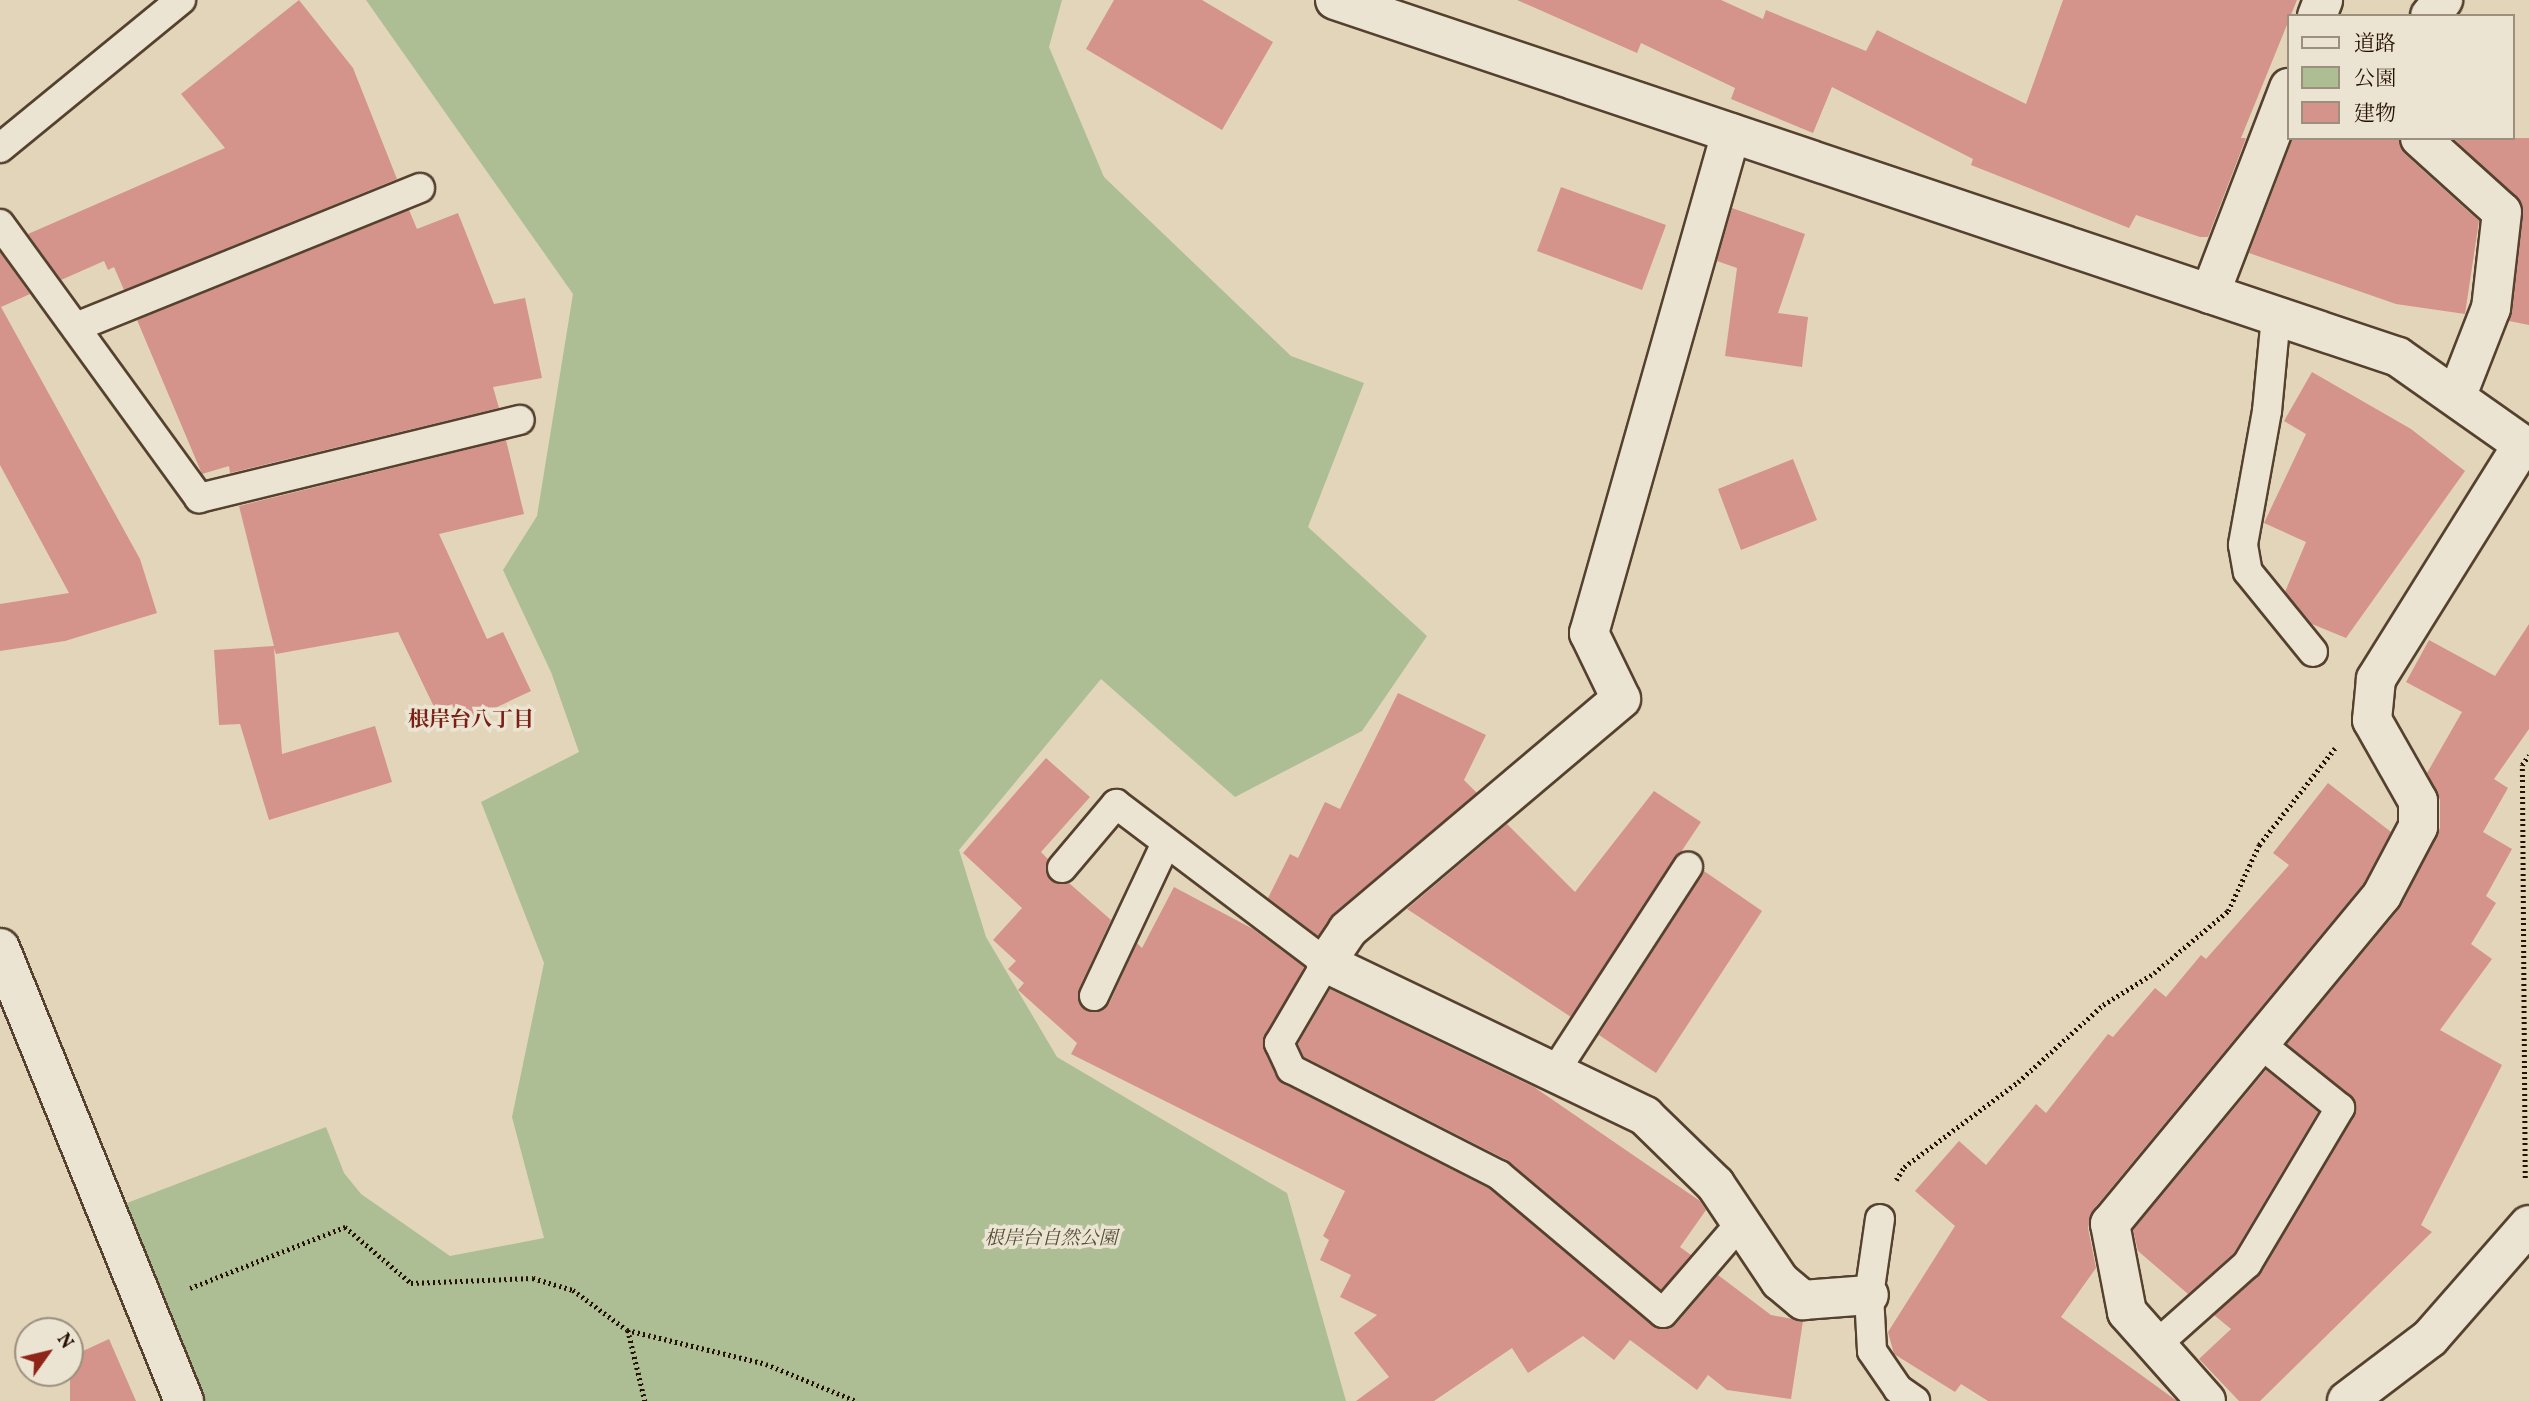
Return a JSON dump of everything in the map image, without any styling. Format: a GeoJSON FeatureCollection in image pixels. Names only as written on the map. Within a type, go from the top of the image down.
{"type":"FeatureCollection","features":[{"type":"Feature","properties":{"kind":"street"},"geometry":{"type":"LineString","coordinates":[[1335,0],[2398,357],[2457,395],[2525,448],[2376,679],[2372,720],[2418,801],[2418,827],[2382,895],[2110,1224],[2127,1312],[2206,1401]]}},
{"type":"Feature","properties":{"kind":"street"},"geometry":{"type":"LineString","coordinates":[[2432,14],[2443,0]]}},
{"type":"Feature","properties":{"kind":"street"},"geometry":{"type":"LineString","coordinates":[[2210,294],[2288,91]]}},
{"type":"Feature","properties":{"kind":"street"},"geometry":{"type":"LineString","coordinates":[[1731,133],[1589,633],[1621,699],[1348,929],[1326,963],[1645,1116],[1715,1184],[1739,1225],[1780,1281],[1803,1300],[1870,1295]]}},
{"type":"Feature","properties":{"kind":"street"},"geometry":{"type":"LineString","coordinates":[[2422,140],[2502,212],[2491,308],[2457,395]]}},
{"type":"Feature","properties":{"kind":"street"},"geometry":{"type":"LineString","coordinates":[[0,948],[184,1401]]}},
{"type":"Feature","properties":{"kind":"street"},"geometry":{"type":"LineString","coordinates":[[2347,1401],[2430,1338],[2527,1227]]}},
{"type":"Feature","properties":{"kind":"lane"},"geometry":{"type":"LineString","coordinates":[[0,148],[181,0]]}},
{"type":"Feature","properties":{"kind":"lane"},"geometry":{"type":"LineString","coordinates":[[76,327],[419,188]]}},
{"type":"Feature","properties":{"kind":"lane"},"geometry":{"type":"LineString","coordinates":[[0,224],[199,498],[520,420]]}},
{"type":"Feature","properties":{"kind":"lane"},"geometry":{"type":"LineString","coordinates":[[2276,316],[2267,411],[2243,545],[2248,572],[2313,652]]}},
{"type":"Feature","properties":{"kind":"lane"},"geometry":{"type":"LineString","coordinates":[[1062,868],[1116,804],[1165,845],[1326,963],[1279,1043],[1291,1069],[1499,1175],[1663,1313],[1739,1225]]}},
{"type":"Feature","properties":{"kind":"lane"},"geometry":{"type":"LineString","coordinates":[[1094,996],[1165,845]]}},
{"type":"Feature","properties":{"kind":"lane"},"geometry":{"type":"LineString","coordinates":[[1554,1073],[1688,867]]}},
{"type":"Feature","properties":{"kind":"lane"},"geometry":{"type":"LineString","coordinates":[[2156,1345],[2247,1264],[2340,1108],[2258,1042]]}},
{"type":"Feature","properties":{"kind":"lane"},"geometry":{"type":"LineString","coordinates":[[1881,1219],[1870,1295],[1872,1351],[1898,1389],[1915,1401]]}},
{"type":"Feature","properties":{"kind":"path"},"geometry":{"type":"LineString","coordinates":[[1881,1219],[1904,1167],[2228,911],[2259,845],[2332,750],[2372,720]]}},
{"type":"Feature","properties":{"kind":"path"},"geometry":{"type":"LineString","coordinates":[[2527,1227],[2522,765],[2529,755]]}},
{"type":"Feature","properties":{"kind":"path"},"geometry":{"type":"LineString","coordinates":[[177,1293],[345,1227],[411,1283],[533,1278],[573,1290],[627,1330],[766,1364],[856,1401]]}},
{"type":"Feature","properties":{"kind":"path"},"geometry":{"type":"LineString","coordinates":[[627,1330],[645,1401]]}},
{"type":"Feature","properties":{"kind":"green space","name":"根岸台自然公園"},"geometry":{"type":"Polygon","coordinates":[[[366,0],[1062,0],[1049,47],[1104,177],[1291,356],[1364,383],[1308,527],[1427,636],[1362,731],[1235,797],[1101,679],[959,850],[986,937],[1057,1057],[1287,1193],[1346,1401],[184,1401],[106,1211],[326,1127],[344,1173],[361,1194],[450,1256],[544,1238],[512,1117],[544,963],[481,802],[579,752],[551,672],[503,570],[537,516],[573,294],[366,0]]]}},
{"type":"Feature","properties":{"kind":"building"},"geometry":{"type":"Polygon","coordinates":[[[299,0],[353,68],[397,179],[124,290],[114,267],[108,270],[104,261],[61,280],[28,234],[225,148],[181,94],[299,0]]]}},
{"type":"Feature","properties":{"kind":"building"},"geometry":{"type":"Polygon","coordinates":[[[1114,0],[1202,0],[1273,42],[1222,130],[1086,49],[1114,0]]]}},
{"type":"Feature","properties":{"kind":"building"},"geometry":{"type":"Polygon","coordinates":[[[1517,0],[1721,0],[1763,19],[1766,10],[1866,51],[1877,30],[2026,104],[2063,0],[2297,0],[2291,14],[2288,14],[2288,22],[2241,138],[2246,138],[2208,237],[2200,237],[2136,215],[2129,228],[1971,165],[1973,159],[1832,87],[1813,133],[1731,99],[1735,88],[1641,43],[1637,53],[1517,0]]]}},
{"type":"Feature","properties":{"kind":"building"},"geometry":{"type":"Polygon","coordinates":[[[2529,138],[2529,325],[2509,321],[2522,204],[2455,140],[2529,138]]]}},
{"type":"Feature","properties":{"kind":"building"},"geometry":{"type":"Polygon","coordinates":[[[2292,140],[2400,140],[2405,154],[2479,221],[2465,314],[2396,304],[2249,253],[2292,140]]]}},
{"type":"Feature","properties":{"kind":"building"},"geometry":{"type":"Polygon","coordinates":[[[1561,187],[1666,225],[1642,290],[1537,251],[1561,187]]]}},
{"type":"Feature","properties":{"kind":"building"},"geometry":{"type":"Polygon","coordinates":[[[1732,208],[1805,234],[1778,313],[1808,317],[1802,367],[1725,356],[1737,268],[1717,261],[1732,208]]]}},
{"type":"Feature","properties":{"kind":"building"},"geometry":{"type":"Polygon","coordinates":[[[409,210],[417,229],[458,213],[494,304],[525,298],[542,378],[493,387],[499,408],[230,473],[229,466],[202,474],[137,320],[409,210]]]}},
{"type":"Feature","properties":{"kind":"building"},"geometry":{"type":"Polygon","coordinates":[[[0,252],[30,294],[1,307],[140,559],[157,613],[65,641],[0,651],[0,604],[69,593],[0,465],[0,252]]]}},
{"type":"Feature","properties":{"kind":"building"},"geometry":{"type":"Polygon","coordinates":[[[2312,372],[2411,429],[2465,471],[2346,638],[2312,624],[2285,592],[2306,542],[2264,523],[2306,434],[2284,421],[2312,372]]]}},
{"type":"Feature","properties":{"kind":"building"},"geometry":{"type":"Polygon","coordinates":[[[506,440],[524,514],[439,534],[487,639],[503,632],[531,691],[461,724],[452,704],[436,711],[398,632],[276,654],[274,648],[282,754],[375,726],[392,782],[269,820],[240,724],[219,725],[214,650],[274,646],[239,506],[506,440]]]}},
{"type":"Feature","properties":{"kind":"building"},"geometry":{"type":"Polygon","coordinates":[[[1793,459],[1817,520],[1741,550],[1718,489],[1793,459]]]}},
{"type":"Feature","properties":{"kind":"building"},"geometry":{"type":"Polygon","coordinates":[[[2529,624],[2529,729],[2494,779],[2508,788],[2483,832],[2512,849],[2486,896],[2496,903],[2471,944],[2492,959],[2440,1030],[2502,1065],[2421,1225],[2432,1232],[2260,1401],[2239,1401],[2199,1359],[2231,1329],[2214,1315],[2261,1273],[2356,1110],[2350,1095],[2287,1044],[2399,909],[2440,828],[2440,800],[2427,773],[2462,712],[2406,682],[2429,640],[2495,676],[2529,624]]]}},
{"type":"Feature","properties":{"kind":"building"},"geometry":{"type":"Polygon","coordinates":[[[1398,693],[1486,735],[1464,780],[1477,793],[1334,913],[1318,936],[1268,898],[1290,854],[1298,858],[1325,802],[1340,809],[1398,693]]]}},
{"type":"Feature","properties":{"kind":"building"},"geometry":{"type":"Polygon","coordinates":[[[1046,758],[1090,797],[1041,852],[1048,859],[1047,874],[1058,884],[1069,883],[1111,920],[1079,989],[1081,1006],[1096,1012],[1109,1004],[1137,943],[1142,948],[1174,887],[1253,929],[1304,967],[1263,1042],[1283,1083],[1490,1189],[1659,1329],[1676,1324],[1718,1275],[1771,1315],[1803,1321],[1791,1399],[1727,1390],[1708,1375],[1697,1390],[1630,1340],[1614,1360],[1583,1336],[1528,1373],[1512,1348],[1434,1401],[1356,1401],[1389,1377],[1354,1333],[1377,1315],[1340,1297],[1351,1275],[1320,1260],[1329,1240],[1323,1236],[1345,1191],[1071,1054],[1077,1043],[1018,990],[1024,983],[1008,969],[1016,961],[993,940],[1022,908],[963,853],[1046,758]]]}},
{"type":"Feature","properties":{"kind":"building"},"geometry":{"type":"Polygon","coordinates":[[[2328,783],[2391,832],[2364,883],[2093,1210],[2088,1228],[2096,1268],[2061,1317],[2177,1401],[1988,1401],[1961,1384],[1955,1392],[1894,1354],[1888,1332],[1955,1226],[1915,1191],[1959,1141],[1986,1165],[2036,1104],[2046,1113],[2108,1034],[2113,1037],[2155,988],[2166,997],[2201,955],[2206,959],[2289,865],[2273,853],[2328,783]]]}},
{"type":"Feature","properties":{"kind":"building"},"geometry":{"type":"Polygon","coordinates":[[[1654,791],[1701,822],[1571,1017],[1407,909],[1507,824],[1575,892],[1654,791]]]}},
{"type":"Feature","properties":{"kind":"building"},"geometry":{"type":"Polygon","coordinates":[[[1704,871],[1762,911],[1656,1073],[1599,1035],[1704,871]]]}},
{"type":"Feature","properties":{"kind":"building"},"geometry":{"type":"Polygon","coordinates":[[[1330,989],[1534,1087],[1700,1201],[1706,1210],[1680,1247],[1691,1255],[1661,1290],[1507,1160],[1304,1057],[1298,1044],[1330,989]]]}},
{"type":"Feature","properties":{"kind":"building"},"geometry":{"type":"Polygon","coordinates":[[[2266,1070],[2318,1112],[2234,1253],[2188,1294],[2138,1251],[2133,1230],[2266,1070]]]}},
{"type":"Feature","properties":{"kind":"building"},"geometry":{"type":"Polygon","coordinates":[[[109,1339],[136,1401],[70,1401],[70,1387],[84,1387],[84,1351],[109,1339]]]}},
{"type":"Feature","properties":{"kind":"district","name":"根岸台八丁目"},"geometry":{"type":"Point","coordinates":[471,721]}}]}
